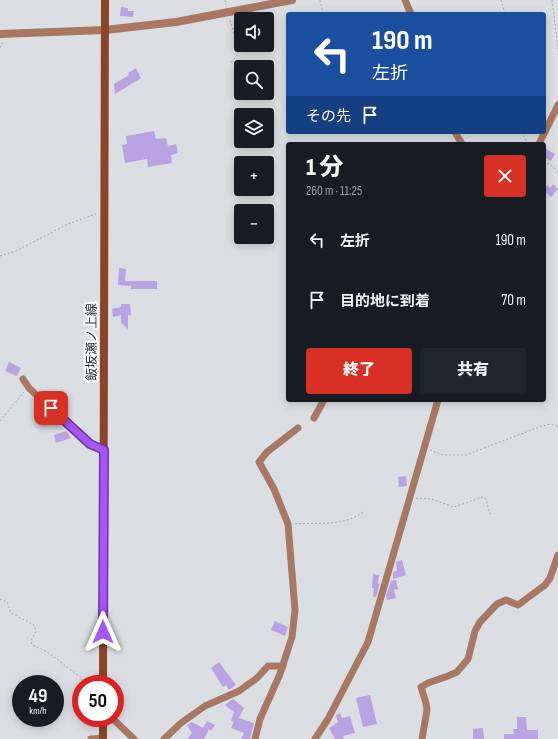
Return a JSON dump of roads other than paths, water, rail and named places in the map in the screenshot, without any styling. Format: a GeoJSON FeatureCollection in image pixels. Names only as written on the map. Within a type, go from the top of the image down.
{"type":"FeatureCollection","features":[{"type":"Feature","properties":{"kind":"main road","name":"飯坂瀬ノ上線"},"geometry":{"type":"LineString","coordinates":[[103,675],[105,0]]}},
{"type":"Feature","properties":{"kind":"main road"},"geometry":{"type":"LineString","coordinates":[[103,727],[103,738]]}},
{"type":"Feature","properties":{"kind":"street"},"geometry":{"type":"LineString","coordinates":[[0,34],[105,30],[176,22],[292,0]]}},
{"type":"Feature","properties":{"kind":"street"},"geometry":{"type":"LineString","coordinates":[[405,0],[409,12]]}},
{"type":"Feature","properties":{"kind":"street"},"geometry":{"type":"LineString","coordinates":[[546,130],[558,105]]}},
{"type":"Feature","properties":{"kind":"street"},"geometry":{"type":"LineString","coordinates":[[23,379],[29,387],[90,444],[104,450]]}},
{"type":"Feature","properties":{"kind":"street"},"geometry":{"type":"LineString","coordinates":[[314,418],[323,402]]}},
{"type":"Feature","properties":{"kind":"street"},"geometry":{"type":"LineString","coordinates":[[315,739],[328,720],[368,642],[437,402]]}},
{"type":"Feature","properties":{"kind":"street"},"geometry":{"type":"LineString","coordinates":[[255,739],[260,719],[283,666],[292,637],[295,610],[288,524],[274,489],[259,462],[268,452],[298,428]]}},
{"type":"Feature","properties":{"kind":"street"},"geometry":{"type":"LineString","coordinates":[[422,739],[427,710],[421,687],[457,672],[468,660],[475,631],[486,614],[501,601],[506,600],[518,605],[542,588],[550,578],[558,555]]}},
{"type":"Feature","properties":{"kind":"street"},"geometry":{"type":"LineString","coordinates":[[164,739],[205,706],[239,691],[257,678],[268,666],[283,666]]}},
{"type":"Feature","properties":{"kind":"street"},"geometry":{"type":"LineString","coordinates":[[121,727],[134,739]]}},
{"type":"Feature","properties":{"kind":"street"},"geometry":{"type":"LineString","coordinates":[[91,739],[103,738]]}}]}
